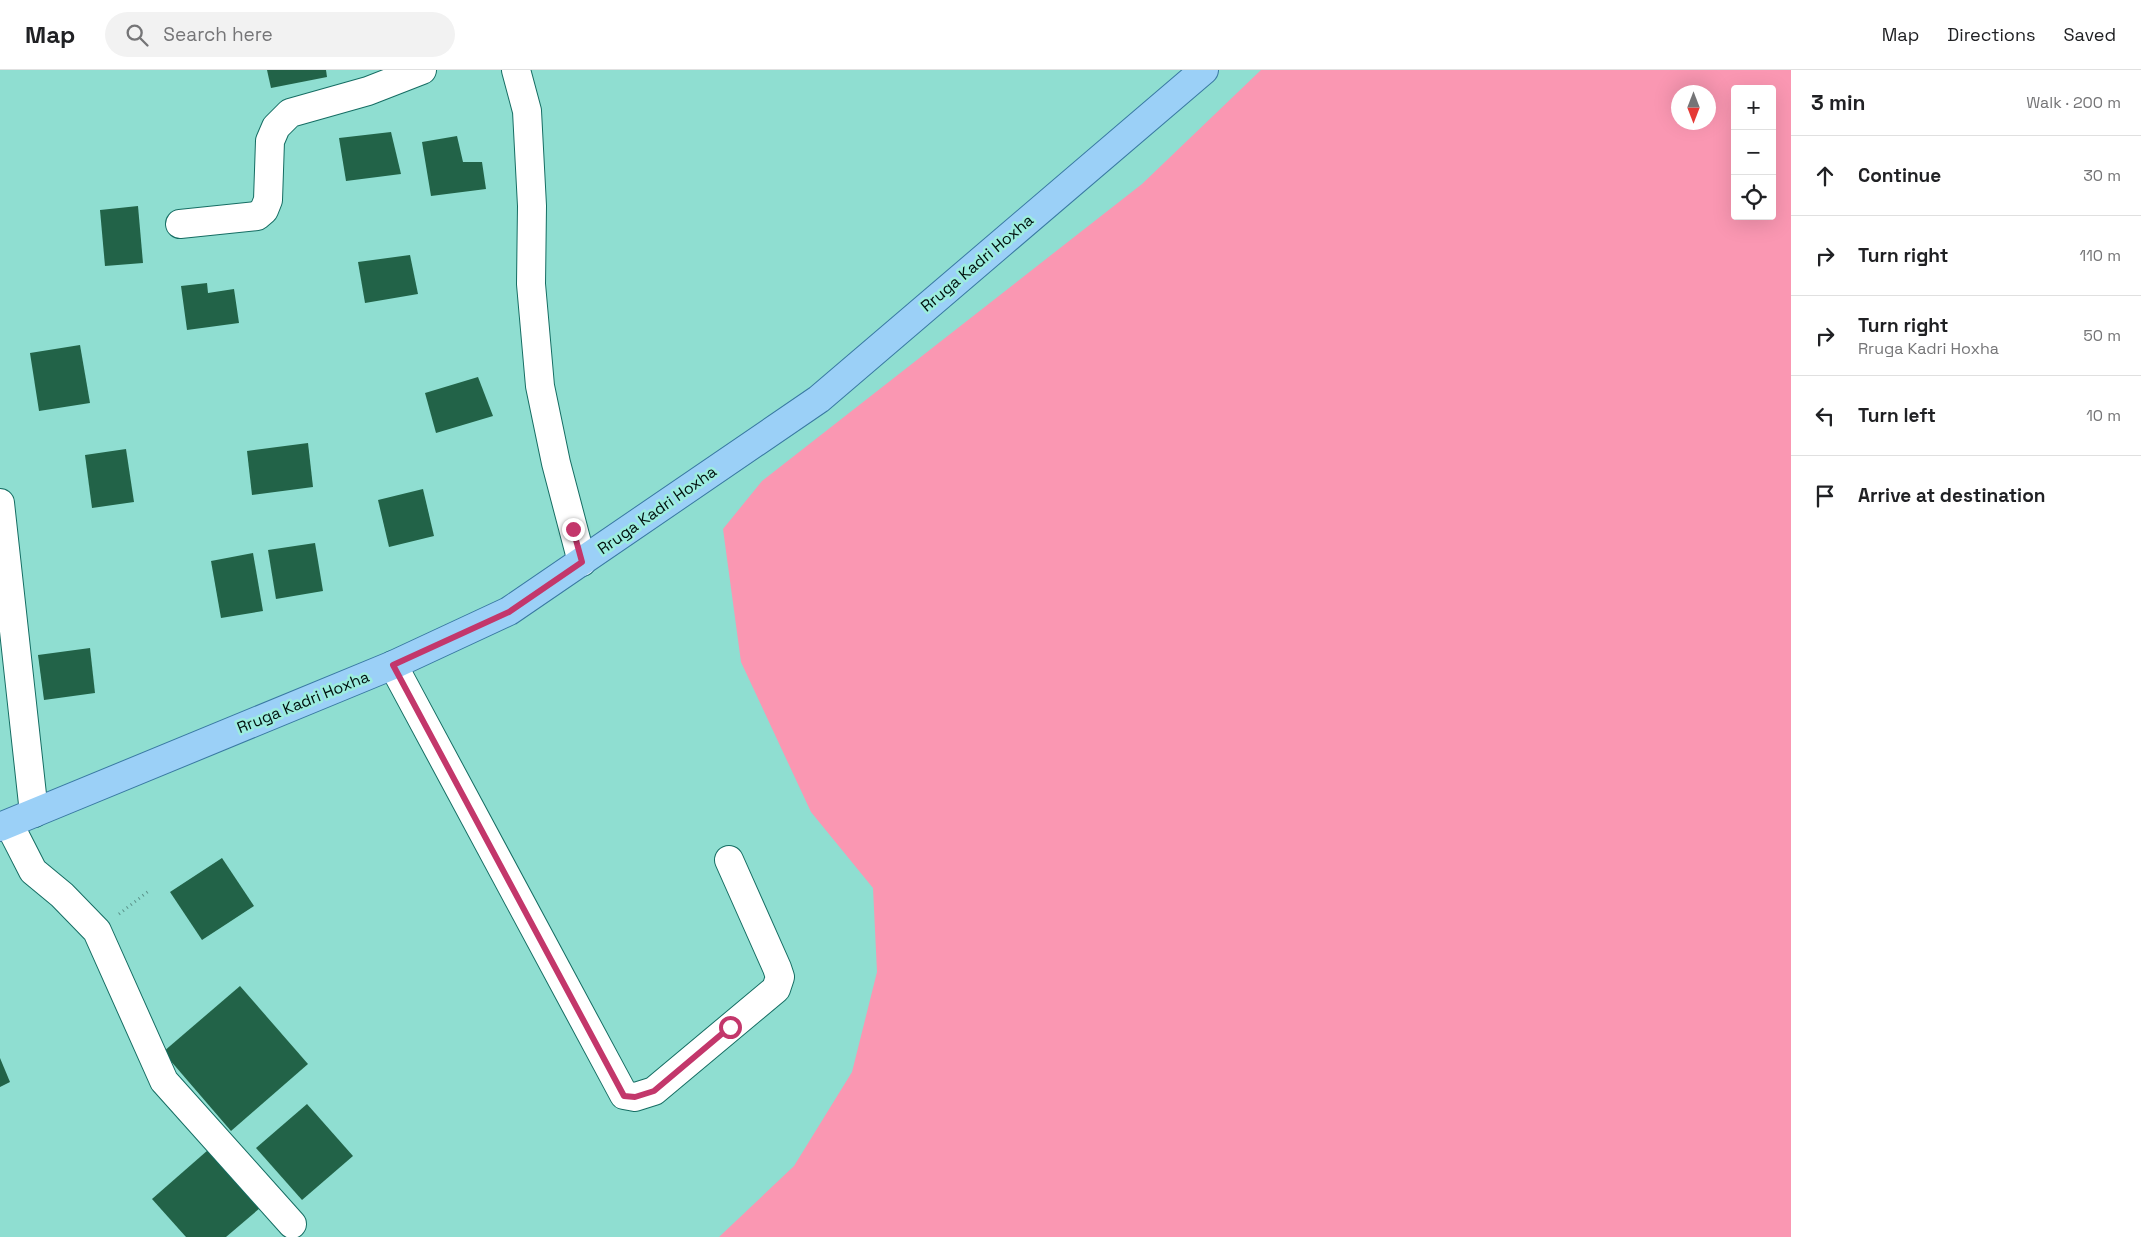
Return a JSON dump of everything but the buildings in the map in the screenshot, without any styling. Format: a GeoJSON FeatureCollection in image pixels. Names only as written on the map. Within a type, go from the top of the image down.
{"type":"FeatureCollection","features":[{"type":"Feature","properties":{"kind":"main road","name":"Rruga Kadri Hoxha"},"geometry":{"type":"LineString","coordinates":[[4,826],[393,665],[509,612],[819,399],[1203,71]]}},
{"type":"Feature","properties":{"kind":"street"},"geometry":{"type":"LineString","coordinates":[[180,224],[257,216],[264,210],[268,200],[270,141],[276,127],[290,114],[368,91],[422,70]]}},
{"type":"Feature","properties":{"kind":"street"},"geometry":{"type":"LineString","coordinates":[[516,70],[527,111],[532,206],[531,284],[540,386],[556,463],[582,562]]}},
{"type":"Feature","properties":{"kind":"street"},"geometry":{"type":"LineString","coordinates":[[0,503],[2,549],[34,813]]}},
{"type":"Feature","properties":{"kind":"street"},"geometry":{"type":"LineString","coordinates":[[393,665],[624,1096],[635,1097],[654,1091],[776,989],[780,977],[777,968],[729,860]]}},
{"type":"Feature","properties":{"kind":"street"},"geometry":{"type":"LineString","coordinates":[[4,826],[33,871],[62,895],[97,931],[164,1082],[292,1224]]}},
{"type":"Feature","properties":{"kind":"path"},"geometry":{"type":"LineString","coordinates":[[97,931],[150,890]]}},
{"type":"Feature","properties":{"kind":"shaded area"},"geometry":{"type":"Polygon","coordinates":[[[1261,70],[1791,70],[1791,1237],[719,1237],[794,1166],[852,1072],[877,972],[873,888],[811,812],[741,662],[723,529],[762,481],[1142,184],[1261,70]]]}},
{"type":"Feature","properties":{"kind":"route"},"geometry":{"type":"LineString","coordinates":[[573,529],[582,562],[509,612],[393,665],[624,1096],[635,1097],[654,1091],[730,1027]]}}]}
